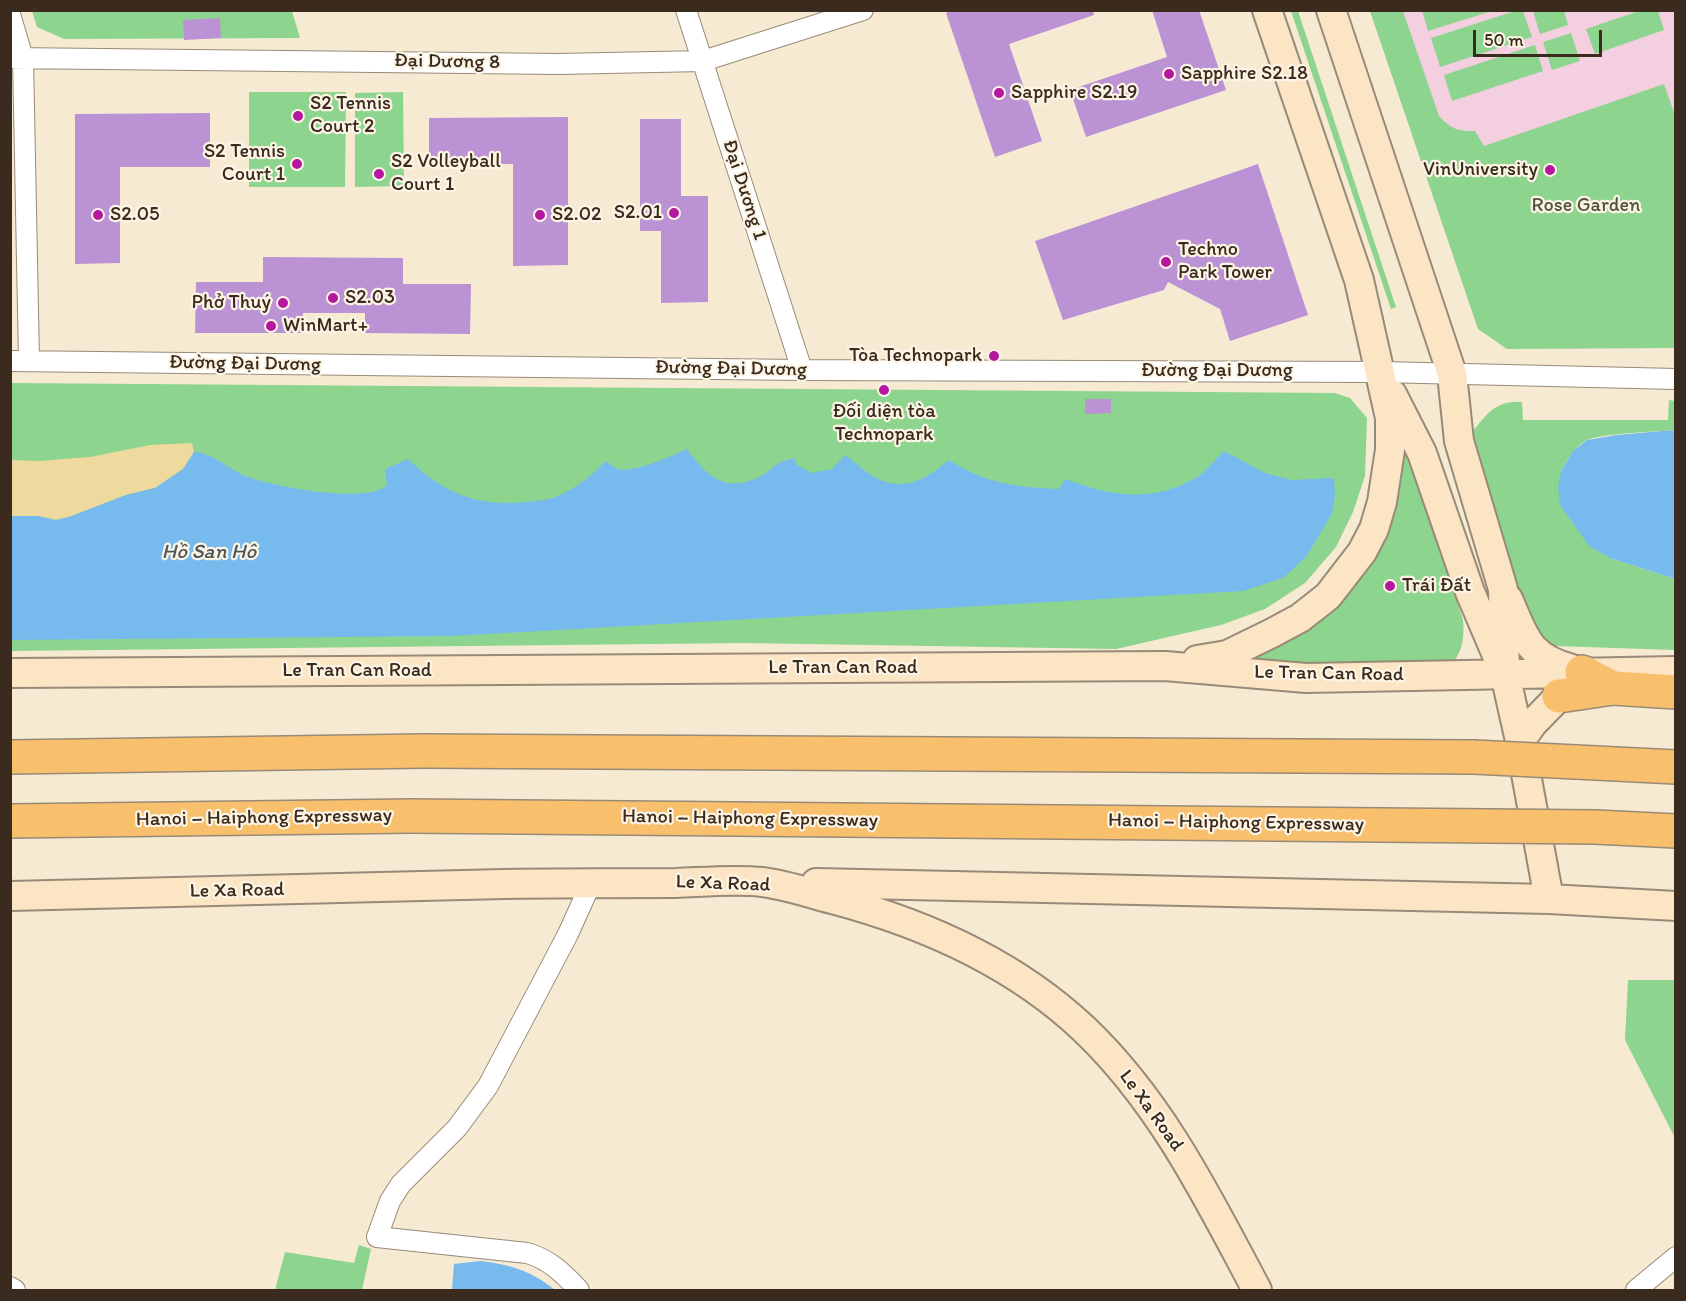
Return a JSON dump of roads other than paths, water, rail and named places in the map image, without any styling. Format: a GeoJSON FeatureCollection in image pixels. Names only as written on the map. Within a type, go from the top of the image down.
{"type":"FeatureCollection","features":[{"type":"Feature","properties":{"kind":"highway"},"geometry":{"type":"LineString","coordinates":[[1582,672],[1613,688]]}},
{"type":"Feature","properties":{"kind":"highway"},"geometry":{"type":"LineString","coordinates":[[1559,696],[1613,688],[1676,692]]}},
{"type":"Feature","properties":{"kind":"highway"},"geometry":{"type":"LineString","coordinates":[[10,757],[423,751],[1473,757],[1676,767]]}},
{"type":"Feature","properties":{"kind":"highway","name":"Hanoi – Haiphong Expressway"},"geometry":{"type":"LineString","coordinates":[[10,821],[411,816],[1595,827],[1676,831]]}},
{"type":"Feature","properties":{"kind":"main road"},"geometry":{"type":"LineString","coordinates":[[1166,666],[1227,655],[1300,618],[1328,596],[1362,552],[1374,529],[1390,450],[1390,418],[1359,280],[1267,10]]}},
{"type":"Feature","properties":{"kind":"main road"},"geometry":{"type":"LineString","coordinates":[[1331,10],[1452,374],[1459,441],[1503,589],[1527,643],[1539,655],[1556,665],[1582,672],[1533,723],[1520,741]]}},
{"type":"Feature","properties":{"kind":"main road"},"geometry":{"type":"LineString","coordinates":[[1380,372],[1422,453],[1470,592],[1505,674],[1520,741],[1549,899]]}},
{"type":"Feature","properties":{"kind":"main road"},"geometry":{"type":"LineString","coordinates":[[1503,589],[1505,674]]}},
{"type":"Feature","properties":{"kind":"main road","name":"Le Tran Can Road"},"geometry":{"type":"LineString","coordinates":[[10,673],[1166,666],[1306,678],[1676,671]]}},
{"type":"Feature","properties":{"kind":"main road"},"geometry":{"type":"LineString","coordinates":[[760,882],[1549,899],[1676,906]]}},
{"type":"Feature","properties":{"kind":"main road","name":"Le Xa Road"},"geometry":{"type":"LineString","coordinates":[[10,896],[591,883],[760,882],[899,918],[947,939],[996,965],[1041,994],[1083,1028],[1122,1069],[1179,1148],[1257,1290]]}},
{"type":"Feature","properties":{"kind":"street","name":"Đại Dương 1"},"geometry":{"type":"LineString","coordinates":[[686,10],[802,370]]}},
{"type":"Feature","properties":{"kind":"street","name":"Đại Dương 8"},"geometry":{"type":"LineString","coordinates":[[17,58],[559,64],[703,61],[863,10]]}},
{"type":"Feature","properties":{"kind":"street"},"geometry":{"type":"LineString","coordinates":[[10,14],[17,58],[20,361]]}},
{"type":"Feature","properties":{"kind":"street","name":"Đường Đại Dương"},"geometry":{"type":"LineString","coordinates":[[20,361],[802,370],[1380,372],[1676,379]]}},
{"type":"Feature","properties":{"kind":"street"},"geometry":{"type":"LineString","coordinates":[[579,1290],[553,1265],[541,1257],[527,1253],[376,1237],[390,1200],[401,1184],[457,1128],[488,1086],[568,934],[591,883]]}},
{"type":"Feature","properties":{"kind":"street"},"geometry":{"type":"LineString","coordinates":[[1636,1290],[1676,1257]]}},
{"type":"Feature","properties":{"kind":"street"},"geometry":{"type":"LineString","coordinates":[[10,1287],[15,1290]]}},
{"type":"Feature","properties":{"kind":"water"},"geometry":{"type":"Polygon","coordinates":[[[1676,430],[1675,579],[1610,558],[1589,546],[1560,505],[1558,488],[1561,471],[1573,451],[1587,440],[1676,430]]]}},
{"type":"Feature","properties":{"kind":"water","name":"Hồ San Hô"},"geometry":{"type":"Polygon","coordinates":[[[687,449],[710,475],[727,483],[749,481],[763,475],[780,462],[794,458],[797,465],[811,473],[832,469],[845,455],[871,475],[890,483],[917,481],[948,460],[978,475],[1010,484],[1059,489],[1065,479],[1099,490],[1131,494],[1148,494],[1180,486],[1201,474],[1224,451],[1265,473],[1291,480],[1334,478],[1335,495],[1332,514],[1306,557],[1283,578],[1243,591],[453,636],[11,640],[11,516],[38,516],[56,520],[126,495],[155,488],[183,469],[194,452],[207,455],[255,479],[294,488],[340,494],[377,491],[387,485],[385,469],[408,459],[434,481],[448,489],[476,500],[508,503],[539,501],[558,496],[591,475],[606,461],[618,469],[633,469],[687,449]]]}},
{"type":"Feature","properties":{"kind":"water"},"geometry":{"type":"Polygon","coordinates":[[[480,1261],[520,1270],[538,1278],[555,1290],[452,1290],[454,1264],[480,1261]]]}},
{"type":"Feature","properties":{"kind":"place","name":"Sapphire S2.18"},"geometry":{"type":"Point","coordinates":[1169,74]}},
{"type":"Feature","properties":{"kind":"place","name":"Sapphire S2.19"},"geometry":{"type":"Point","coordinates":[999,93]}},
{"type":"Feature","properties":{"kind":"place","name":"S2 Tennis Court 2"},"geometry":{"type":"Point","coordinates":[298,116]}},
{"type":"Feature","properties":{"kind":"place","name":"S2 Tennis Court 1"},"geometry":{"type":"Point","coordinates":[297,164]}},
{"type":"Feature","properties":{"kind":"place","name":"VinUniversity"},"geometry":{"type":"Point","coordinates":[1550,170]}},
{"type":"Feature","properties":{"kind":"place","name":"S2 Volleyball Court 1"},"geometry":{"type":"Point","coordinates":[379,174]}},
{"type":"Feature","properties":{"kind":"place","name":"S2.01"},"geometry":{"type":"Point","coordinates":[674,213]}},
{"type":"Feature","properties":{"kind":"place","name":"S2.05"},"geometry":{"type":"Point","coordinates":[98,215]}},
{"type":"Feature","properties":{"kind":"place","name":"S2.02"},"geometry":{"type":"Point","coordinates":[540,215]}},
{"type":"Feature","properties":{"kind":"place","name":"Techno Park Tower"},"geometry":{"type":"Point","coordinates":[1166,262]}},
{"type":"Feature","properties":{"kind":"place","name":"S2.03"},"geometry":{"type":"Point","coordinates":[333,298]}},
{"type":"Feature","properties":{"kind":"place","name":"Phở Thuý"},"geometry":{"type":"Point","coordinates":[283,303]}},
{"type":"Feature","properties":{"kind":"place","name":"WinMart+"},"geometry":{"type":"Point","coordinates":[271,326]}},
{"type":"Feature","properties":{"kind":"place","name":"Tòa Technopark"},"geometry":{"type":"Point","coordinates":[994,356]}},
{"type":"Feature","properties":{"kind":"place","name":"Đối diện tòa Technopark"},"geometry":{"type":"Point","coordinates":[884,390]}},
{"type":"Feature","properties":{"kind":"place","name":"Trái Đất"},"geometry":{"type":"Point","coordinates":[1390,586]}},
{"type":"Feature","properties":{"kind":"park label","name":"Rose Garden"},"geometry":{"type":"Point","coordinates":[1586,206]}}]}
